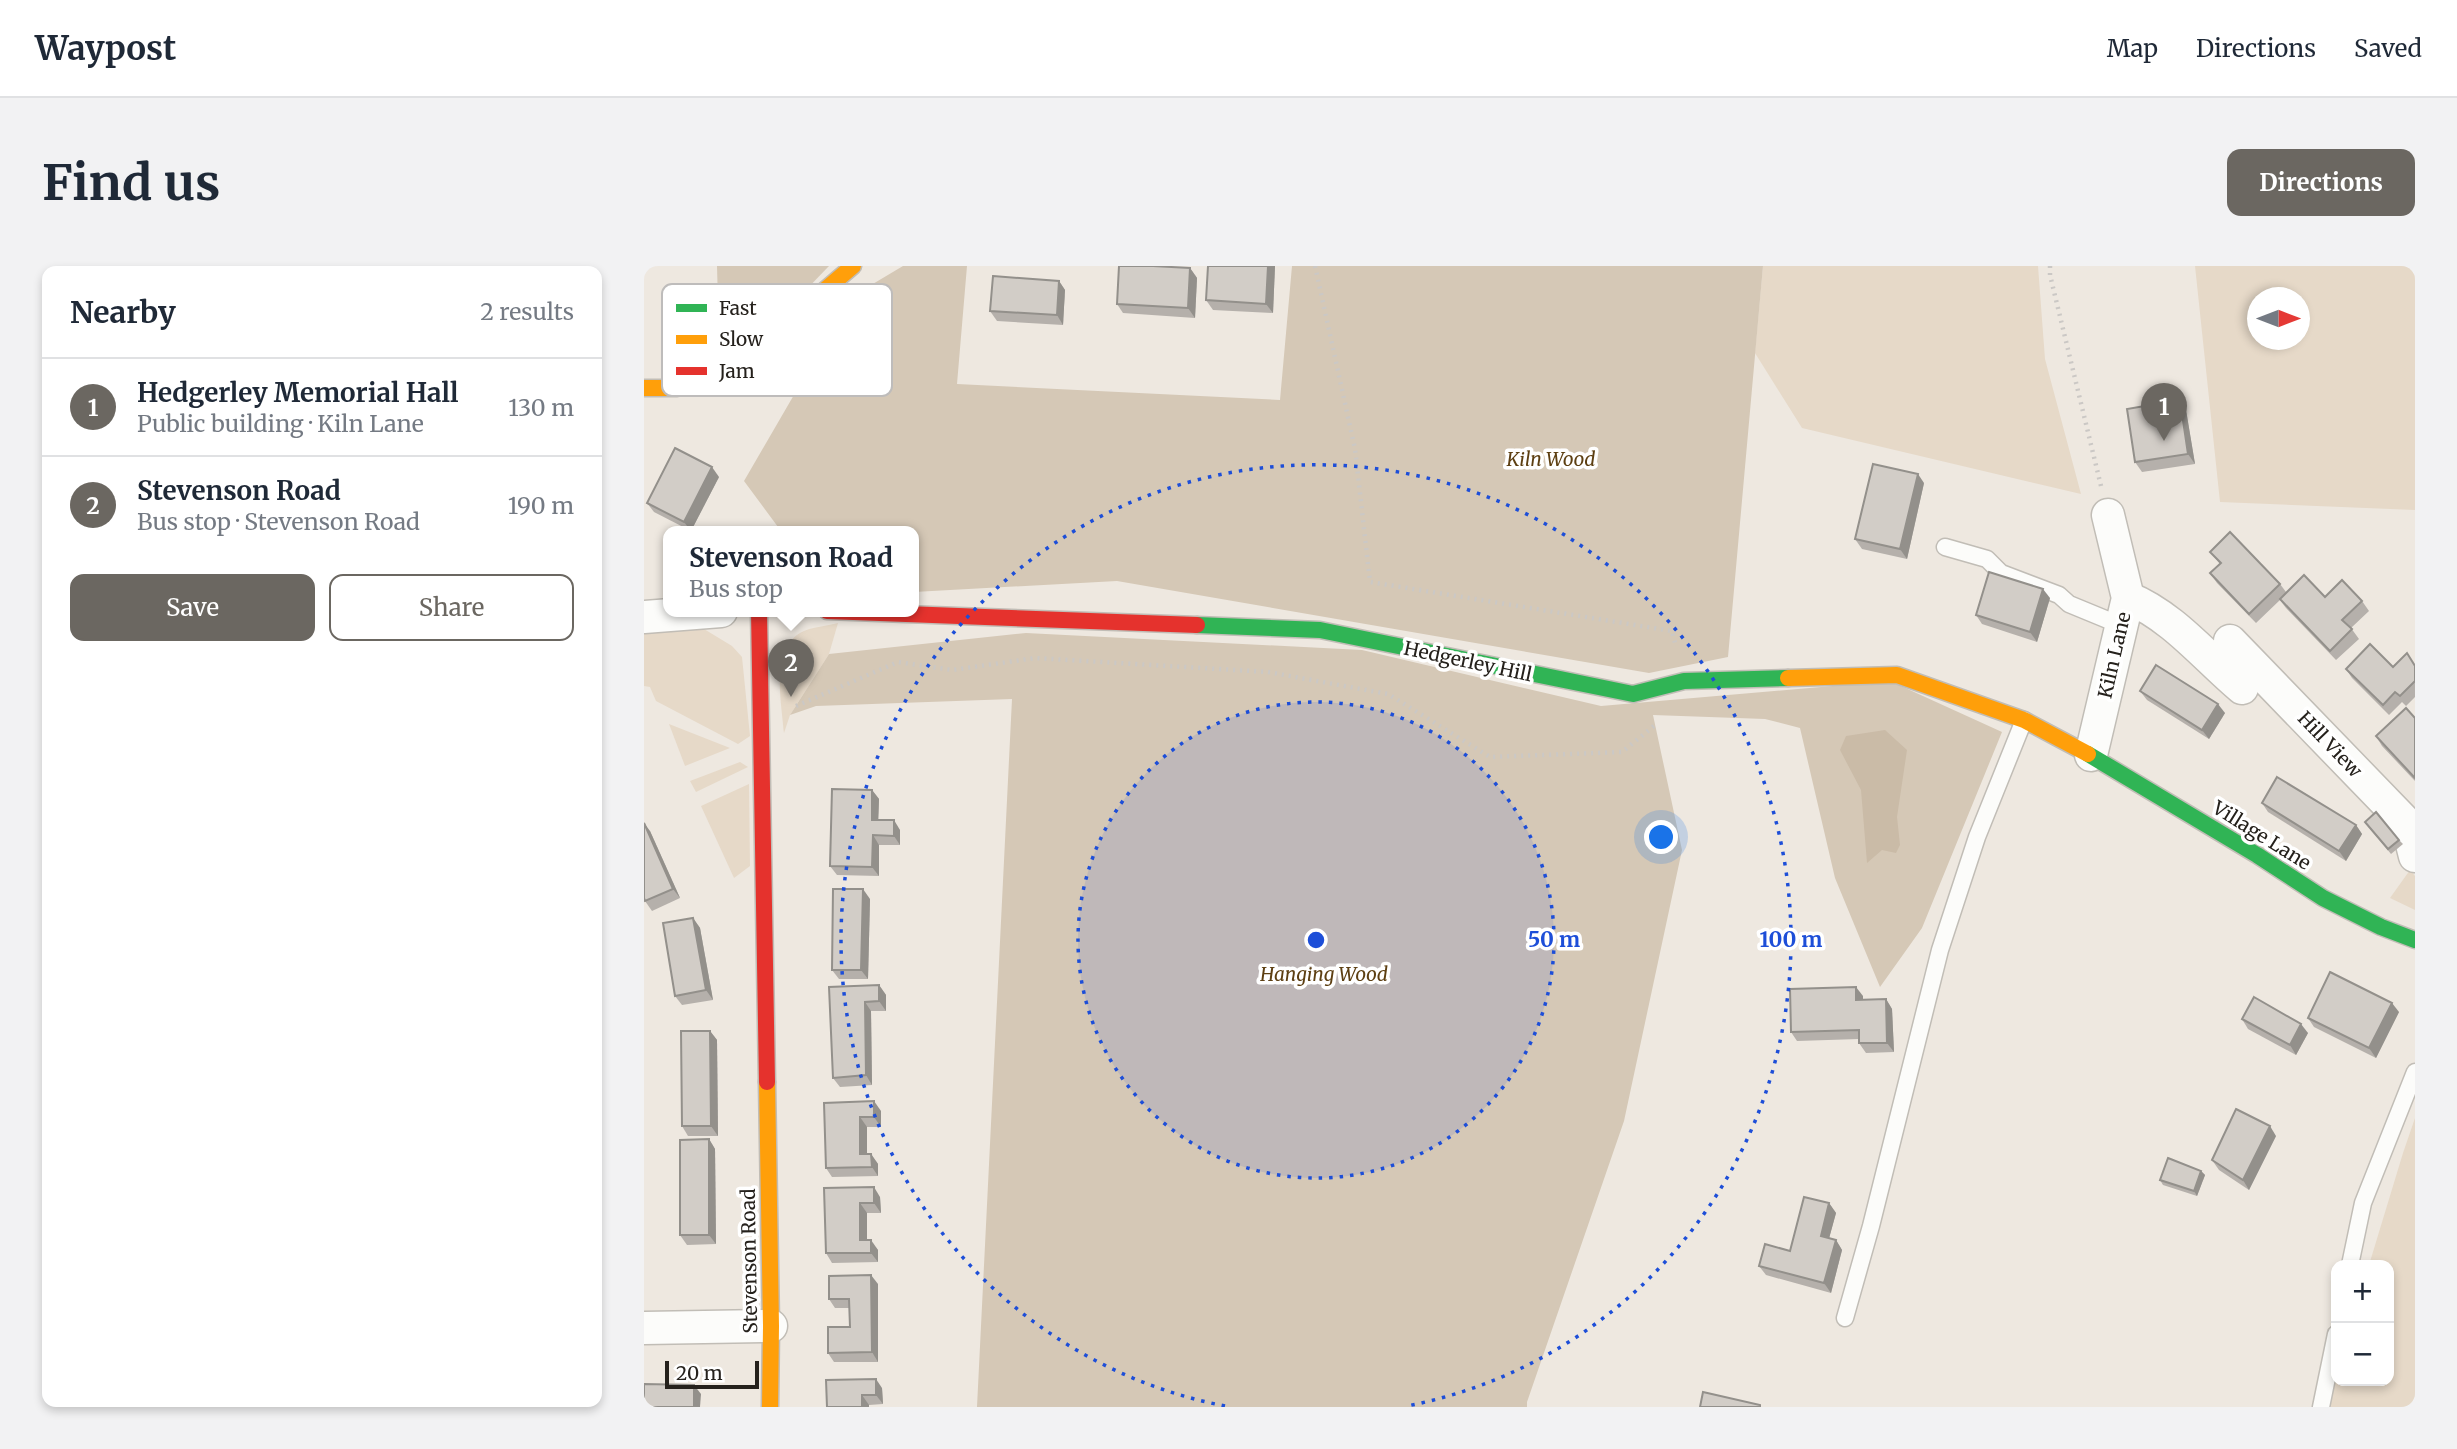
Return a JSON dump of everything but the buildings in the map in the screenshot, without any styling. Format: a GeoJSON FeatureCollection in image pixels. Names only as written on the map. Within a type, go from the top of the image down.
{"type":"FeatureCollection","features":[{"type":"Feature","properties":{"kind":"street"},"geometry":{"type":"LineString","coordinates":[[832,284],[853,266]]}},
{"type":"Feature","properties":{"kind":"street"},"geometry":{"type":"LineString","coordinates":[[644,388],[662,388]]}},
{"type":"Feature","properties":{"kind":"street","name":"Kiln Lane"},"geometry":{"type":"LineString","coordinates":[[2091,755],[2124,611],[2108,515]]}},
{"type":"Feature","properties":{"kind":"street"},"geometry":{"type":"LineString","coordinates":[[2124,611],[2143,604],[2185,636],[2242,688]]}},
{"type":"Feature","properties":{"kind":"street","name":"Hedgerley Hill"},"geometry":{"type":"LineString","coordinates":[[919,615],[1320,630],[1633,694],[1684,681],[1897,676],[2024,720],[2091,755]]}},
{"type":"Feature","properties":{"kind":"street"},"geometry":{"type":"LineString","coordinates":[[644,617],[663,616]]}},
{"type":"Feature","properties":{"kind":"street","name":"Stevenson Road"},"geometry":{"type":"LineString","coordinates":[[759,617],[771,1326],[770,1407]]}},
{"type":"Feature","properties":{"kind":"street","name":"Hill View"},"geometry":{"type":"LineString","coordinates":[[2230,640],[2407,824],[2415,856]]}},
{"type":"Feature","properties":{"kind":"street","name":"Village Lane"},"geometry":{"type":"LineString","coordinates":[[2091,755],[2323,898],[2381,927],[2415,940]]}},
{"type":"Feature","properties":{"kind":"street"},"geometry":{"type":"LineString","coordinates":[[644,1328],[771,1326]]}},
{"type":"Feature","properties":{"kind":"lane"},"geometry":{"type":"LineString","coordinates":[[1945,547],[1987,559],[2001,573],[2059,595],[2069,604],[2124,611]]}},
{"type":"Feature","properties":{"kind":"lane"},"geometry":{"type":"LineString","coordinates":[[1845,1318],[1940,950],[1977,838],[2024,720]]}},
{"type":"Feature","properties":{"kind":"lane"},"geometry":{"type":"LineString","coordinates":[[2351,1260],[2363,1203],[2415,1072]]}},
{"type":"Feature","properties":{"kind":"lane"},"geometry":{"type":"LineString","coordinates":[[2321,1407],[2331,1358]]}},
{"type":"Feature","properties":{"kind":"path"},"geometry":{"type":"LineString","coordinates":[[1315,266],[1355,449],[1370,582],[1672,631],[1684,681]]}},
{"type":"Feature","properties":{"kind":"path"},"geometry":{"type":"LineString","coordinates":[[2050,266],[2108,515]]}},
{"type":"Feature","properties":{"kind":"path"},"geometry":{"type":"LineString","coordinates":[[761,722],[898,662],[952,670],[1035,658],[1268,672],[1388,694],[1490,757],[1622,751],[1662,720]]}},
{"type":"Feature","properties":{"kind":"shaded area"},"geometry":{"type":"Polygon","coordinates":[[[1763,266],[2038,266],[2045,359],[2081,494],[1802,428],[1755,353],[1763,266]]]}},
{"type":"Feature","properties":{"kind":"shaded area"},"geometry":{"type":"Polygon","coordinates":[[[2195,266],[2415,266],[2415,510],[2220,502],[2195,266]]]}},
{"type":"Feature","properties":{"kind":"shaded area"},"geometry":{"type":"Polygon","coordinates":[[[838,623],[829,654],[790,715],[784,733],[780,678],[785,652],[791,641],[800,633],[838,623]]]}},
{"type":"Feature","properties":{"kind":"shaded area"},"geometry":{"type":"Polygon","coordinates":[[[704,629],[732,646],[742,657],[750,736],[738,744],[656,701],[650,687],[644,686],[644,633],[704,629]]]}},
{"type":"Feature","properties":{"kind":"shaded area"},"geometry":{"type":"Polygon","coordinates":[[[669,724],[730,748],[685,766],[669,724]]]}},
{"type":"Feature","properties":{"kind":"shaded area"},"geometry":{"type":"Polygon","coordinates":[[[1885,730],[1907,750],[1897,817],[1900,845],[1896,853],[1882,850],[1867,863],[1861,790],[1840,750],[1846,736],[1885,730]]]}},
{"type":"Feature","properties":{"kind":"shaded area"},"geometry":{"type":"Polygon","coordinates":[[[740,762],[748,767],[696,792],[690,781],[740,762]]]}},
{"type":"Feature","properties":{"kind":"shaded area"},"geometry":{"type":"Polygon","coordinates":[[[749,784],[750,866],[734,878],[701,806],[749,784]]]}},
{"type":"Feature","properties":{"kind":"shaded area"},"geometry":{"type":"Polygon","coordinates":[[[2410,870],[2415,876],[2415,910],[2390,898],[2410,870]]]}},
{"type":"Feature","properties":{"kind":"shaded area"},"geometry":{"type":"Polygon","coordinates":[[[2415,1118],[2415,1407],[2331,1407],[2331,1386],[2394,1386],[2394,1260],[2371,1260],[2415,1118]]]}},
{"type":"Feature","properties":{"kind":"green space"},"geometry":{"type":"Polygon","coordinates":[[[717,266],[829,266],[812,284],[717,284],[717,266]]]}},
{"type":"Feature","properties":{"kind":"green space","name":"Kiln Wood"},"geometry":{"type":"Polygon","coordinates":[[[903,266],[967,266],[957,384],[1280,400],[1292,266],[1763,266],[1728,657],[1649,673],[1117,581],[919,592],[919,526],[777,526],[744,481],[793,396],[892,396],[892,284],[873,284],[903,266]]]}},
{"type":"Feature","properties":{"kind":"green space","name":"Hanging Wood"},"geometry":{"type":"Polygon","coordinates":[[[1026,633],[1362,650],[1601,706],[1890,681],[2002,732],[1922,928],[1880,987],[1835,878],[1800,728],[1765,719],[1653,715],[1682,850],[1624,1121],[1527,1407],[977,1407],[1012,699],[816,706],[790,715],[829,654],[1026,633]]]}},
{"type":"Feature","properties":{"kind":"traffic: fast"},"geometry":{"type":"LineString","coordinates":[[1197,625],[1320,630],[1633,694],[1684,681],[1788,678]]}},
{"type":"Feature","properties":{"kind":"traffic: fast"},"geometry":{"type":"LineString","coordinates":[[2088,754],[2257,855],[2323,898],[2381,927],[2415,940]]}},
{"type":"Feature","properties":{"kind":"traffic: slow"},"geometry":{"type":"LineString","coordinates":[[832,284],[853,266]]}},
{"type":"Feature","properties":{"kind":"traffic: slow"},"geometry":{"type":"LineString","coordinates":[[644,388],[662,388]]}},
{"type":"Feature","properties":{"kind":"traffic: slow"},"geometry":{"type":"LineString","coordinates":[[1788,678],[1897,675],[2024,720],[2088,754]]}},
{"type":"Feature","properties":{"kind":"traffic: slow"},"geometry":{"type":"LineString","coordinates":[[767,1082],[770,1407]]}},
{"type":"Feature","properties":{"kind":"traffic: jam"},"geometry":{"type":"LineString","coordinates":[[919,614],[1197,625]]}},
{"type":"Feature","properties":{"kind":"traffic: jam"},"geometry":{"type":"LineString","coordinates":[[759,617],[767,1082]]}},
{"type":"Feature","properties":{"kind":"place","name":"Hedgerley Memorial Hall"},"geometry":{"type":"Point","coordinates":[2164,441]}},
{"type":"Feature","properties":{"kind":"place","name":"Stevenson Road"},"geometry":{"type":"Point","coordinates":[791,697]}}]}
